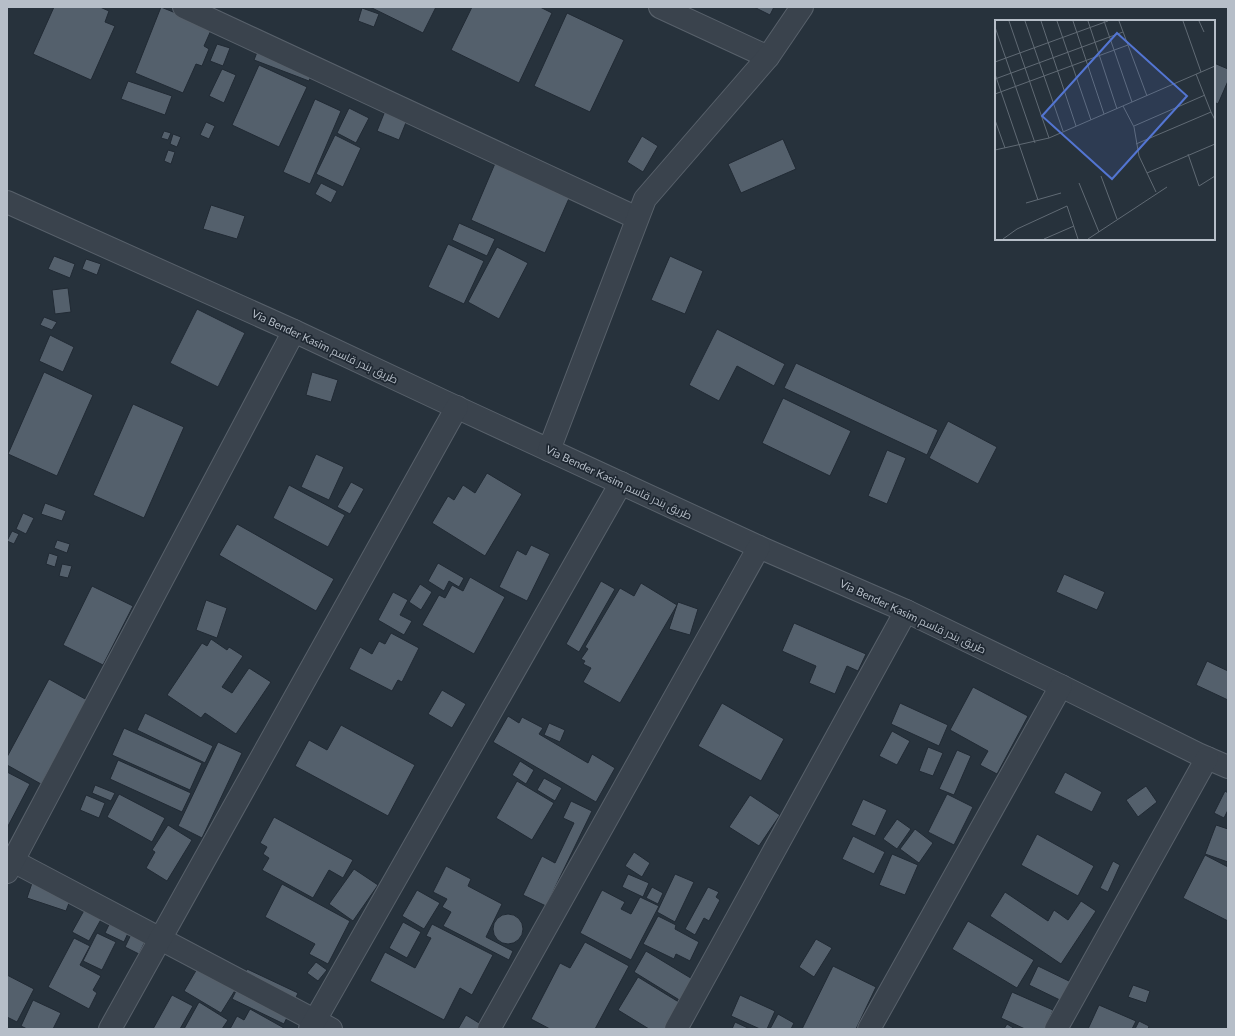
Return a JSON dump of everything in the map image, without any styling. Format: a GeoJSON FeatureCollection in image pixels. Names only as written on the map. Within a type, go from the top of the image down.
{"type":"FeatureCollection","features":[{"type":"Feature","properties":{"kind":"street"},"geometry":{"type":"LineString","coordinates":[[184,7],[637,218]]}},
{"type":"Feature","properties":{"kind":"street"},"geometry":{"type":"LineString","coordinates":[[660,7],[768,57]]}},
{"type":"Feature","properties":{"kind":"street"},"geometry":{"type":"LineString","coordinates":[[549,450],[645,199],[768,57],[802,7]]}},
{"type":"Feature","properties":{"kind":"street","name":"Via Bender Kasim طريق بندر قاسم"},"geometry":{"type":"LineString","coordinates":[[7,202],[294,331],[759,547],[906,611],[1228,767]]}},
{"type":"Feature","properties":{"kind":"street"},"geometry":{"type":"LineString","coordinates":[[294,331],[10,867],[160,939],[318,1026],[621,483]]}},
{"type":"Feature","properties":{"kind":"street"},"geometry":{"type":"LineString","coordinates":[[110,1029],[457,408]]}},
{"type":"Feature","properties":{"kind":"street"},"geometry":{"type":"LineString","coordinates":[[489,1029],[759,547]]}},
{"type":"Feature","properties":{"kind":"street"},"geometry":{"type":"LineString","coordinates":[[676,1029],[906,611]]}},
{"type":"Feature","properties":{"kind":"street"},"geometry":{"type":"LineString","coordinates":[[869,1029],[1061,686]]}},
{"type":"Feature","properties":{"kind":"street"},"geometry":{"type":"LineString","coordinates":[[1056,1029],[1207,758]]}},
{"type":"Feature","properties":{"kind":"building"},"geometry":{"type":"Polygon","coordinates":[[[54,7],[100,7],[109,11],[105,22],[115,26],[91,80],[33,54],[54,7]]]}},
{"type":"Feature","properties":{"kind":"building"},"geometry":{"type":"Polygon","coordinates":[[[161,7],[212,28],[204,46],[209,49],[202,66],[196,64],[183,93],[135,73],[161,7]]]}},
{"type":"Feature","properties":{"kind":"building"},"geometry":{"type":"Polygon","coordinates":[[[370,7],[436,7],[423,33],[370,7]]]}},
{"type":"Feature","properties":{"kind":"building"},"geometry":{"type":"Polygon","coordinates":[[[472,7],[540,7],[552,13],[519,83],[451,50],[472,7]]]}},
{"type":"Feature","properties":{"kind":"building"},"geometry":{"type":"Polygon","coordinates":[[[754,7],[774,7],[770,15],[754,7]]]}},
{"type":"Feature","properties":{"kind":"building"},"geometry":{"type":"Polygon","coordinates":[[[362,8],[379,14],[374,27],[358,21],[362,8]]]}},
{"type":"Feature","properties":{"kind":"building"},"geometry":{"type":"Polygon","coordinates":[[[567,13],[624,40],[590,112],[534,86],[567,13]]]}},
{"type":"Feature","properties":{"kind":"building"},"geometry":{"type":"Polygon","coordinates":[[[262,39],[317,60],[309,81],[254,60],[262,39]]]}},
{"type":"Feature","properties":{"kind":"building"},"geometry":{"type":"Polygon","coordinates":[[[217,44],[230,48],[223,66],[210,61],[217,44]]]}},
{"type":"Feature","properties":{"kind":"building"},"geometry":{"type":"Polygon","coordinates":[[[1215,63],[1228,69],[1228,81],[1218,104],[1215,102],[1215,63]]]}},
{"type":"Feature","properties":{"kind":"building"},"geometry":{"type":"Polygon","coordinates":[[[259,65],[307,87],[279,147],[232,125],[259,65]]]}},
{"type":"Feature","properties":{"kind":"building"},"geometry":{"type":"Polygon","coordinates":[[[222,69],[236,75],[224,103],[209,96],[222,69]]]}},
{"type":"Feature","properties":{"kind":"building"},"geometry":{"type":"Polygon","coordinates":[[[128,81],[172,96],[165,115],[121,99],[128,81]]]}},
{"type":"Feature","properties":{"kind":"building"},"geometry":{"type":"Polygon","coordinates":[[[315,99],[341,111],[310,184],[283,172],[315,99]]]}},
{"type":"Feature","properties":{"kind":"building"},"geometry":{"type":"Polygon","coordinates":[[[349,108],[369,118],[356,143],[337,133],[349,108]]]}},
{"type":"Feature","properties":{"kind":"building"},"geometry":{"type":"Polygon","coordinates":[[[385,111],[407,120],[399,140],[377,131],[385,111]]]}},
{"type":"Feature","properties":{"kind":"building"},"geometry":{"type":"Polygon","coordinates":[[[206,122],[215,126],[209,139],[200,135],[206,122]]]}},
{"type":"Feature","properties":{"kind":"building"},"geometry":{"type":"Polygon","coordinates":[[[164,131],[171,133],[168,140],[161,138],[164,131]]]}},
{"type":"Feature","properties":{"kind":"building"},"geometry":{"type":"Polygon","coordinates":[[[173,134],[181,137],[177,147],[170,144],[173,134]]]}},
{"type":"Feature","properties":{"kind":"building"},"geometry":{"type":"Polygon","coordinates":[[[335,135],[361,148],[343,187],[316,174],[335,135]]]}},
{"type":"Feature","properties":{"kind":"building"},"geometry":{"type":"Polygon","coordinates":[[[642,136],[658,146],[643,172],[627,162],[642,136]]]}},
{"type":"Feature","properties":{"kind":"building"},"geometry":{"type":"Polygon","coordinates":[[[783,139],[796,169],[741,193],[728,164],[783,139]]]}},
{"type":"Feature","properties":{"kind":"building"},"geometry":{"type":"Polygon","coordinates":[[[168,150],[175,152],[171,164],[164,161],[168,150]]]}},
{"type":"Feature","properties":{"kind":"building"},"geometry":{"type":"Polygon","coordinates":[[[499,154],[574,187],[545,253],[471,220],[499,154]]]}},
{"type":"Feature","properties":{"kind":"building"},"geometry":{"type":"Polygon","coordinates":[[[321,183],[337,191],[331,203],[315,194],[321,183]]]}},
{"type":"Feature","properties":{"kind":"building"},"geometry":{"type":"Polygon","coordinates":[[[211,205],[245,216],[237,239],[203,229],[211,205]]]}},
{"type":"Feature","properties":{"kind":"building"},"geometry":{"type":"Polygon","coordinates":[[[459,223],[495,239],[487,256],[452,240],[459,223]]]}},
{"type":"Feature","properties":{"kind":"building"},"geometry":{"type":"Polygon","coordinates":[[[448,244],[484,261],[464,304],[428,287],[448,244]]]}},
{"type":"Feature","properties":{"kind":"building"},"geometry":{"type":"Polygon","coordinates":[[[497,247],[528,263],[499,319],[468,302],[497,247]]]}},
{"type":"Feature","properties":{"kind":"building"},"geometry":{"type":"Polygon","coordinates":[[[54,256],[75,264],[70,278],[48,269],[54,256]]]}},
{"type":"Feature","properties":{"kind":"building"},"geometry":{"type":"Polygon","coordinates":[[[670,256],[703,271],[685,314],[651,300],[670,256]]]}},
{"type":"Feature","properties":{"kind":"building"},"geometry":{"type":"Polygon","coordinates":[[[86,259],[101,264],[97,275],[82,269],[86,259]]]}},
{"type":"Feature","properties":{"kind":"building"},"geometry":{"type":"Polygon","coordinates":[[[68,288],[71,312],[55,314],[52,290],[68,288]]]}},
{"type":"Feature","properties":{"kind":"building"},"geometry":{"type":"Polygon","coordinates":[[[197,309],[245,333],[218,387],[170,363],[197,309]]]}},
{"type":"Feature","properties":{"kind":"building"},"geometry":{"type":"Polygon","coordinates":[[[44,317],[57,322],[52,330],[40,325],[44,317]]]}},
{"type":"Feature","properties":{"kind":"building"},"geometry":{"type":"Polygon","coordinates":[[[717,329],[785,364],[774,386],[737,366],[719,401],[689,385],[717,329]]]}},
{"type":"Feature","properties":{"kind":"building"},"geometry":{"type":"Polygon","coordinates":[[[50,335],[74,347],[63,372],[39,361],[50,335]]]}},
{"type":"Feature","properties":{"kind":"building"},"geometry":{"type":"Polygon","coordinates":[[[796,363],[938,430],[927,455],[784,388],[796,363]]]}},
{"type":"Feature","properties":{"kind":"building"},"geometry":{"type":"Polygon","coordinates":[[[44,372],[93,395],[57,476],[8,454],[44,372]]]}},
{"type":"Feature","properties":{"kind":"building"},"geometry":{"type":"Polygon","coordinates":[[[312,372],[338,380],[331,402],[306,395],[312,372]]]}},
{"type":"Feature","properties":{"kind":"building"},"geometry":{"type":"Polygon","coordinates":[[[783,398],[851,431],[830,476],[762,443],[783,398]]]}},
{"type":"Feature","properties":{"kind":"building"},"geometry":{"type":"Polygon","coordinates":[[[133,404],[184,427],[144,518],[93,495],[133,404]]]}},
{"type":"Feature","properties":{"kind":"building"},"geometry":{"type":"Polygon","coordinates":[[[948,421],[997,447],[978,484],[929,458],[948,421]]]}},
{"type":"Feature","properties":{"kind":"building"},"geometry":{"type":"Polygon","coordinates":[[[887,450],[906,458],[887,504],[868,496],[887,450]]]}},
{"type":"Feature","properties":{"kind":"building"},"geometry":{"type":"Polygon","coordinates":[[[316,454],[344,467],[329,500],[301,487],[316,454]]]}},
{"type":"Feature","properties":{"kind":"building"},"geometry":{"type":"Polygon","coordinates":[[[487,473],[522,494],[485,556],[432,523],[448,496],[454,500],[463,485],[475,493],[487,473]]]}},
{"type":"Feature","properties":{"kind":"building"},"geometry":{"type":"Polygon","coordinates":[[[351,482],[364,489],[350,514],[337,507],[351,482]]]}},
{"type":"Feature","properties":{"kind":"building"},"geometry":{"type":"Polygon","coordinates":[[[289,485],[345,515],[328,547],[273,518],[289,485]]]}},
{"type":"Feature","properties":{"kind":"building"},"geometry":{"type":"Polygon","coordinates":[[[45,503],[66,511],[62,521],[41,514],[45,503]]]}},
{"type":"Feature","properties":{"kind":"building"},"geometry":{"type":"Polygon","coordinates":[[[23,513],[34,518],[26,534],[16,529],[23,513]]]}},
{"type":"Feature","properties":{"kind":"building"},"geometry":{"type":"Polygon","coordinates":[[[237,524],[334,579],[316,611],[219,555],[237,524]]]}},
{"type":"Feature","properties":{"kind":"building"},"geometry":{"type":"Polygon","coordinates":[[[12,531],[19,534],[14,544],[7,541],[12,531]]]}},
{"type":"Feature","properties":{"kind":"building"},"geometry":{"type":"Polygon","coordinates":[[[57,540],[70,544],[67,553],[54,548],[57,540]]]}},
{"type":"Feature","properties":{"kind":"building"},"geometry":{"type":"Polygon","coordinates":[[[531,545],[550,554],[527,601],[499,587],[517,550],[526,555],[531,545]]]}},
{"type":"Feature","properties":{"kind":"building"},"geometry":{"type":"Polygon","coordinates":[[[49,553],[58,556],[55,567],[46,564],[49,553]]]}},
{"type":"Feature","properties":{"kind":"building"},"geometry":{"type":"Polygon","coordinates":[[[438,563],[464,578],[459,587],[449,581],[444,591],[428,581],[438,563]]]}},
{"type":"Feature","properties":{"kind":"building"},"geometry":{"type":"Polygon","coordinates":[[[62,564],[72,566],[68,578],[59,576],[62,564]]]}},
{"type":"Feature","properties":{"kind":"building"},"geometry":{"type":"Polygon","coordinates":[[[1064,574],[1105,592],[1097,610],[1056,592],[1064,574]]]}},
{"type":"Feature","properties":{"kind":"building"},"geometry":{"type":"Polygon","coordinates":[[[470,577],[505,597],[474,654],[422,625],[439,595],[445,598],[452,585],[463,591],[470,577]]]}},
{"type":"Feature","properties":{"kind":"building"},"geometry":{"type":"Polygon","coordinates":[[[601,581],[615,589],[579,652],[566,644],[601,581]]]}},
{"type":"Feature","properties":{"kind":"building"},"geometry":{"type":"Polygon","coordinates":[[[641,583],[677,605],[620,703],[583,682],[591,668],[583,664],[585,661],[581,659],[588,649],[585,647],[620,588],[634,596],[641,583]]]}},
{"type":"Feature","properties":{"kind":"building"},"geometry":{"type":"Polygon","coordinates":[[[420,584],[432,592],[421,610],[409,602],[420,584]]]}},
{"type":"Feature","properties":{"kind":"building"},"geometry":{"type":"Polygon","coordinates":[[[92,586],[133,606],[103,665],[63,645],[92,586]]]}},
{"type":"Feature","properties":{"kind":"building"},"geometry":{"type":"Polygon","coordinates":[[[393,592],[408,600],[400,615],[412,621],[404,635],[378,620],[393,592]]]}},
{"type":"Feature","properties":{"kind":"building"},"geometry":{"type":"Polygon","coordinates":[[[206,600],[227,608],[217,638],[196,630],[206,600]]]}},
{"type":"Feature","properties":{"kind":"building"},"geometry":{"type":"Polygon","coordinates":[[[678,602],[698,609],[690,635],[669,629],[678,602]]]}},
{"type":"Feature","properties":{"kind":"building"},"geometry":{"type":"Polygon","coordinates":[[[794,623],[866,654],[858,671],[847,666],[835,694],[809,683],[816,666],[782,651],[794,623]]]}},
{"type":"Feature","properties":{"kind":"building"},"geometry":{"type":"Polygon","coordinates":[[[391,633],[419,648],[402,682],[398,680],[392,691],[349,669],[360,647],[372,654],[379,641],[385,644],[391,633]]]}},
{"type":"Feature","properties":{"kind":"building"},"geometry":{"type":"Polygon","coordinates":[[[211,639],[227,650],[229,647],[243,656],[222,687],[232,693],[249,668],[271,682],[236,734],[205,713],[201,718],[167,695],[202,643],[207,646],[211,639]]]}},
{"type":"Feature","properties":{"kind":"building"},"geometry":{"type":"Polygon","coordinates":[[[1207,661],[1228,671],[1228,700],[1196,685],[1207,661]]]}},
{"type":"Feature","properties":{"kind":"building"},"geometry":{"type":"Polygon","coordinates":[[[49,679],[87,700],[41,784],[7,765],[7,757],[49,679]]]}},
{"type":"Feature","properties":{"kind":"building"},"geometry":{"type":"Polygon","coordinates":[[[973,687],[1028,716],[997,774],[980,765],[988,751],[950,730],[973,687]]]}},
{"type":"Feature","properties":{"kind":"building"},"geometry":{"type":"Polygon","coordinates":[[[442,690],[466,704],[452,728],[428,714],[442,690]]]}},
{"type":"Feature","properties":{"kind":"building"},"geometry":{"type":"Polygon","coordinates":[[[722,703],[784,739],[761,781],[698,746],[722,703]]]}},
{"type":"Feature","properties":{"kind":"building"},"geometry":{"type":"Polygon","coordinates":[[[900,703],[948,725],[939,746],[891,724],[900,703]]]}},
{"type":"Feature","properties":{"kind":"building"},"geometry":{"type":"Polygon","coordinates":[[[145,713],[213,746],[205,763],[137,730],[145,713]]]}},
{"type":"Feature","properties":{"kind":"building"},"geometry":{"type":"Polygon","coordinates":[[[508,716],[519,723],[522,717],[543,728],[539,734],[588,763],[592,754],[615,768],[596,802],[493,742],[508,716]]]}},
{"type":"Feature","properties":{"kind":"building"},"geometry":{"type":"Polygon","coordinates":[[[549,723],[565,730],[560,742],[544,735],[549,723]]]}},
{"type":"Feature","properties":{"kind":"building"},"geometry":{"type":"Polygon","coordinates":[[[341,725],[415,765],[388,816],[295,766],[309,740],[327,750],[341,725]]]}},
{"type":"Feature","properties":{"kind":"building"},"geometry":{"type":"Polygon","coordinates":[[[124,728],[202,763],[190,790],[112,755],[124,728]]]}},
{"type":"Feature","properties":{"kind":"building"},"geometry":{"type":"Polygon","coordinates":[[[892,731],[910,741],[897,765],[879,756],[892,731]]]}},
{"type":"Feature","properties":{"kind":"building"},"geometry":{"type":"Polygon","coordinates":[[[218,742],[242,753],[202,838],[178,826],[218,742]]]}},
{"type":"Feature","properties":{"kind":"building"},"geometry":{"type":"Polygon","coordinates":[[[928,747],[943,753],[933,776],[919,771],[928,747]]]}},
{"type":"Feature","properties":{"kind":"building"},"geometry":{"type":"Polygon","coordinates":[[[957,750],[971,756],[954,795],[939,789],[957,750]]]}},
{"type":"Feature","properties":{"kind":"building"},"geometry":{"type":"Polygon","coordinates":[[[118,760],[191,793],[182,812],[110,779],[118,760]]]}},
{"type":"Feature","properties":{"kind":"building"},"geometry":{"type":"Polygon","coordinates":[[[520,761],[534,770],[526,784],[512,775],[520,761]]]}},
{"type":"Feature","properties":{"kind":"building"},"geometry":{"type":"Polygon","coordinates":[[[7,772],[30,784],[7,828],[7,772]]]}},
{"type":"Feature","properties":{"kind":"building"},"geometry":{"type":"Polygon","coordinates":[[[1065,772],[1102,792],[1092,812],[1054,793],[1065,772]]]}},
{"type":"Feature","properties":{"kind":"building"},"geometry":{"type":"Polygon","coordinates":[[[544,778],[562,788],[555,801],[537,790],[544,778]]]}},
{"type":"Feature","properties":{"kind":"building"},"geometry":{"type":"Polygon","coordinates":[[[517,781],[554,803],[532,840],[496,818],[517,781]]]}},
{"type":"Feature","properties":{"kind":"building"},"geometry":{"type":"Polygon","coordinates":[[[95,785],[115,793],[111,801],[92,793],[95,785]]]}},
{"type":"Feature","properties":{"kind":"building"},"geometry":{"type":"Polygon","coordinates":[[[1146,786],[1157,802],[1138,817],[1126,800],[1146,786]]]}},
{"type":"Feature","properties":{"kind":"building"},"geometry":{"type":"Polygon","coordinates":[[[1225,791],[1228,793],[1228,810],[1224,818],[1214,813],[1225,791]]]}},
{"type":"Feature","properties":{"kind":"building"},"geometry":{"type":"Polygon","coordinates":[[[119,794],[165,818],[152,842],[107,817],[119,794]]]}},
{"type":"Feature","properties":{"kind":"building"},"geometry":{"type":"Polygon","coordinates":[[[947,794],[973,807],[954,845],[928,832],[947,794]]]}},
{"type":"Feature","properties":{"kind":"building"},"geometry":{"type":"Polygon","coordinates":[[[86,795],[105,803],[99,818],[80,810],[86,795]]]}},
{"type":"Feature","properties":{"kind":"building"},"geometry":{"type":"Polygon","coordinates":[[[750,795],[780,815],[759,846],[729,827],[750,795]]]}},
{"type":"Feature","properties":{"kind":"building"},"geometry":{"type":"Polygon","coordinates":[[[863,799],[887,810],[875,836],[851,825],[863,799]]]}},
{"type":"Feature","properties":{"kind":"building"},"geometry":{"type":"Polygon","coordinates":[[[571,801],[592,811],[546,906],[523,895],[542,856],[555,863],[574,823],[563,818],[571,801]]]}},
{"type":"Feature","properties":{"kind":"building"},"geometry":{"type":"Polygon","coordinates":[[[274,817],[353,860],[343,878],[329,870],[313,898],[262,870],[269,858],[263,854],[267,847],[260,843],[274,817]]]}},
{"type":"Feature","properties":{"kind":"building"},"geometry":{"type":"Polygon","coordinates":[[[897,819],[911,829],[897,849],[883,839],[897,819]]]}},
{"type":"Feature","properties":{"kind":"building"},"geometry":{"type":"Polygon","coordinates":[[[168,825],[192,840],[167,881],[146,868],[155,852],[152,850],[168,825]]]}},
{"type":"Feature","properties":{"kind":"building"},"geometry":{"type":"Polygon","coordinates":[[[1216,825],[1228,829],[1228,862],[1205,854],[1216,825]]]}},
{"type":"Feature","properties":{"kind":"building"},"geometry":{"type":"Polygon","coordinates":[[[915,829],[933,843],[919,863],[900,849],[915,829]]]}},
{"type":"Feature","properties":{"kind":"building"},"geometry":{"type":"Polygon","coordinates":[[[1037,834],[1094,866],[1078,896],[1021,865],[1037,834]]]}},
{"type":"Feature","properties":{"kind":"building"},"geometry":{"type":"Polygon","coordinates":[[[853,836],[885,852],[874,874],[842,859],[853,836]]]}},
{"type":"Feature","properties":{"kind":"building"},"geometry":{"type":"Polygon","coordinates":[[[634,852],[650,863],[642,877],[625,866],[634,852]]]}},
{"type":"Feature","properties":{"kind":"building"},"geometry":{"type":"Polygon","coordinates":[[[892,854],[918,865],[905,895],[879,885],[892,854]]]}},
{"type":"Feature","properties":{"kind":"building"},"geometry":{"type":"Polygon","coordinates":[[[1205,855],[1228,867],[1228,921],[1183,898],[1205,855]]]}},
{"type":"Feature","properties":{"kind":"building"},"geometry":{"type":"Polygon","coordinates":[[[1113,861],[1120,865],[1108,892],[1100,888],[1113,861]]]}},
{"type":"Feature","properties":{"kind":"building"},"geometry":{"type":"Polygon","coordinates":[[[446,866],[471,879],[468,886],[502,904],[486,937],[513,951],[509,960],[443,926],[451,912],[442,907],[447,899],[433,892],[446,866]]]}},
{"type":"Feature","properties":{"kind":"building"},"geometry":{"type":"Polygon","coordinates":[[[354,869],[378,885],[353,921],[329,904],[354,869]]]}},
{"type":"Feature","properties":{"kind":"building"},"geometry":{"type":"Polygon","coordinates":[[[628,874],[649,883],[643,897],[622,887],[628,874]]]}},
{"type":"Feature","properties":{"kind":"building"},"geometry":{"type":"Polygon","coordinates":[[[675,874],[694,882],[675,922],[657,912],[675,874]]]}},
{"type":"Feature","properties":{"kind":"building"},"geometry":{"type":"Polygon","coordinates":[[[34,877],[74,890],[66,911],[27,898],[34,877]]]}},
{"type":"Feature","properties":{"kind":"building"},"geometry":{"type":"Polygon","coordinates":[[[282,884],[350,921],[328,964],[309,954],[315,944],[265,917],[282,884]]]}},
{"type":"Feature","properties":{"kind":"building"},"geometry":{"type":"Polygon","coordinates":[[[652,887],[663,893],[658,904],[646,898],[652,887]]]}},
{"type":"Feature","properties":{"kind":"building"},"geometry":{"type":"Polygon","coordinates":[[[708,887],[719,892],[716,897],[720,900],[709,921],[704,918],[695,935],[685,929],[708,887]]]}},
{"type":"Feature","properties":{"kind":"building"},"geometry":{"type":"Polygon","coordinates":[[[417,890],[440,903],[424,929],[402,916],[417,890]]]}},
{"type":"Feature","properties":{"kind":"building"},"geometry":{"type":"Polygon","coordinates":[[[602,890],[625,902],[621,909],[631,914],[640,897],[659,906],[631,960],[580,933],[602,890]]]}},
{"type":"Feature","properties":{"kind":"building"},"geometry":{"type":"Polygon","coordinates":[[[1005,892],[1048,921],[1054,910],[1068,920],[1081,901],[1096,911],[1061,964],[990,916],[1005,892]]]}},
{"type":"Feature","properties":{"kind":"building"},"geometry":{"type":"Polygon","coordinates":[[[87,905],[104,914],[89,941],[72,932],[87,905]]]}},
{"type":"Feature","properties":{"kind":"building"},"geometry":{"type":"Polygon","coordinates":[[[114,914],[133,922],[124,942],[105,933],[114,914]]]}},
{"type":"Feature","properties":{"kind":"building"},"geometry":{"type":"Polygon","coordinates":[[[508,914],[518,919],[523,929],[518,939],[508,944],[498,939],[493,929],[498,919],[508,914]]]}},
{"type":"Feature","properties":{"kind":"building"},"geometry":{"type":"Polygon","coordinates":[[[658,916],[676,925],[675,929],[699,942],[690,961],[676,954],[674,959],[643,944],[658,916]]]}},
{"type":"Feature","properties":{"kind":"building"},"geometry":{"type":"Polygon","coordinates":[[[968,921],[1034,960],[1017,988],[952,949],[968,921]]]}},
{"type":"Feature","properties":{"kind":"building"},"geometry":{"type":"Polygon","coordinates":[[[403,922],[421,932],[407,958],[389,948],[403,922]]]}},
{"type":"Feature","properties":{"kind":"building"},"geometry":{"type":"Polygon","coordinates":[[[136,924],[150,931],[139,954],[125,947],[136,924]]]}},
{"type":"Feature","properties":{"kind":"building"},"geometry":{"type":"Polygon","coordinates":[[[432,924],[493,955],[472,995],[460,988],[444,1020],[370,981],[385,952],[415,968],[431,938],[426,936],[432,924]]]}},
{"type":"Feature","properties":{"kind":"building"},"geometry":{"type":"Polygon","coordinates":[[[97,933],[116,942],[102,970],[83,961],[97,933]]]}},
{"type":"Feature","properties":{"kind":"building"},"geometry":{"type":"Polygon","coordinates":[[[74,938],[90,946],[80,965],[101,976],[93,990],[97,993],[89,1009],[48,987],[74,938]]]}},
{"type":"Feature","properties":{"kind":"building"},"geometry":{"type":"Polygon","coordinates":[[[816,939],[832,948],[814,977],[799,967],[816,939]]]}},
{"type":"Feature","properties":{"kind":"building"},"geometry":{"type":"Polygon","coordinates":[[[585,942],[629,966],[595,1029],[550,1029],[531,1019],[560,963],[570,968],[585,942]]]}},
{"type":"Feature","properties":{"kind":"building"},"geometry":{"type":"Polygon","coordinates":[[[646,951],[694,980],[681,1001],[634,972],[646,951]]]}},
{"type":"Feature","properties":{"kind":"building"},"geometry":{"type":"Polygon","coordinates":[[[201,962],[239,984],[221,1013],[184,991],[201,962]]]}},
{"type":"Feature","properties":{"kind":"building"},"geometry":{"type":"Polygon","coordinates":[[[316,962],[327,970],[318,981],[307,973],[316,962]]]}},
{"type":"Feature","properties":{"kind":"building"},"geometry":{"type":"Polygon","coordinates":[[[833,966],[876,987],[856,1029],[802,1029],[833,966]]]}},
{"type":"Feature","properties":{"kind":"building"},"geometry":{"type":"Polygon","coordinates":[[[1038,966],[1071,982],[1062,1001],[1029,985],[1038,966]]]}},
{"type":"Feature","properties":{"kind":"building"},"geometry":{"type":"Polygon","coordinates":[[[247,969],[298,993],[284,1024],[232,999],[247,969]]]}},
{"type":"Feature","properties":{"kind":"building"},"geometry":{"type":"Polygon","coordinates":[[[7,975],[34,989],[17,1022],[7,1017],[7,975]]]}},
{"type":"Feature","properties":{"kind":"building"},"geometry":{"type":"Polygon","coordinates":[[[638,977],[682,1004],[667,1029],[649,1029],[618,1010],[638,977]]]}},
{"type":"Feature","properties":{"kind":"building"},"geometry":{"type":"Polygon","coordinates":[[[1133,985],[1150,991],[1146,1003],[1128,997],[1133,985]]]}},
{"type":"Feature","properties":{"kind":"building"},"geometry":{"type":"Polygon","coordinates":[[[1012,992],[1053,1010],[1045,1029],[1025,1029],[1001,1018],[1012,992]]]}},
{"type":"Feature","properties":{"kind":"building"},"geometry":{"type":"Polygon","coordinates":[[[172,995],[193,1006],[180,1029],[153,1029],[172,995]]]}},
{"type":"Feature","properties":{"kind":"building"},"geometry":{"type":"Polygon","coordinates":[[[740,995],[775,1011],[767,1029],[760,1029],[731,1016],[740,995]]]}},
{"type":"Feature","properties":{"kind":"building"},"geometry":{"type":"Polygon","coordinates":[[[33,1000],[61,1013],[53,1029],[27,1029],[21,1026],[33,1000]]]}},
{"type":"Feature","properties":{"kind":"building"},"geometry":{"type":"Polygon","coordinates":[[[199,1002],[228,1020],[222,1029],[184,1029],[199,1002]]]}},
{"type":"Feature","properties":{"kind":"building"},"geometry":{"type":"Polygon","coordinates":[[[1099,1005],[1136,1021],[1132,1029],[1088,1029],[1099,1005]]]}},
{"type":"Feature","properties":{"kind":"building"},"geometry":{"type":"Polygon","coordinates":[[[250,1009],[284,1029],[230,1029],[237,1016],[244,1020],[250,1009]]]}},
{"type":"Feature","properties":{"kind":"building"},"geometry":{"type":"Polygon","coordinates":[[[778,1014],[794,1023],[791,1029],[770,1029],[778,1014]]]}},
{"type":"Feature","properties":{"kind":"building"},"geometry":{"type":"Polygon","coordinates":[[[466,1015],[484,1026],[482,1029],[458,1029],[466,1015]]]}},
{"type":"Feature","properties":{"kind":"building"},"geometry":{"type":"Polygon","coordinates":[[[1139,1021],[1149,1026],[1148,1029],[1135,1029],[1139,1021]]]}},
{"type":"Feature","properties":{"kind":"building"},"geometry":{"type":"Polygon","coordinates":[[[735,1022],[750,1029],[732,1029],[735,1022]]]}},
{"type":"Feature","properties":{"kind":"building"},"geometry":{"type":"Polygon","coordinates":[[[1007,1024],[1015,1029],[1004,1029],[1007,1024]]]}}]}
